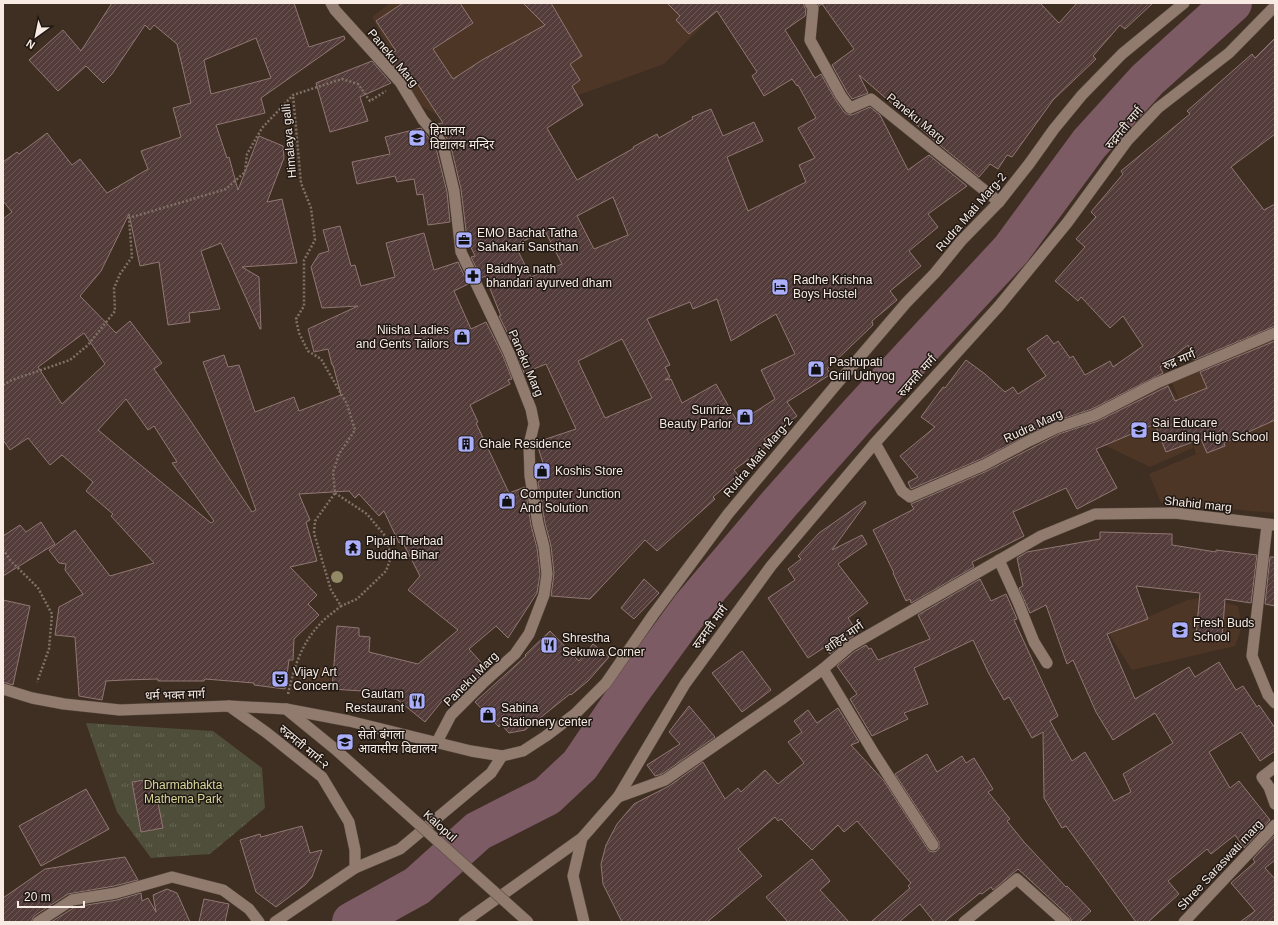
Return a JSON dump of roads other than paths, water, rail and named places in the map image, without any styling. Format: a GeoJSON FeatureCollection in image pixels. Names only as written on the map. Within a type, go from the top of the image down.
{"type":"FeatureCollection","features":[{"type":"Feature","properties":{"kind":"street","name":"Paneku Marg"},"geometry":{"type":"LineString","coordinates":[[331,3],[334,10],[400,82],[423,120],[443,145],[454,191],[461,252],[509,354],[531,409],[534,424],[529,445],[530,476],[538,524],[544,547],[547,574],[544,595],[529,634],[514,654],[451,715],[436,742]]}},
{"type":"Feature","properties":{"kind":"street","name":"Paneku Marg"},"geometry":{"type":"LineString","coordinates":[[810,3],[813,8],[810,40],[841,96],[850,108],[871,99],[998,202]]}},
{"type":"Feature","properties":{"kind":"street","name":"Rudra Mati Marg-2"},"geometry":{"type":"LineString","coordinates":[[286,709],[349,721],[471,751],[502,756],[523,751],[575,714],[606,683],[653,615],[728,514],[891,321],[935,273],[961,241],[998,202],[1082,95],[1122,54],[1184,3]]}},
{"type":"Feature","properties":{"kind":"street","name":"रुद्रमती मार्ग"},"geometry":{"type":"LineString","coordinates":[[618,797],[685,684],[771,566],[875,443],[999,306],[1067,223],[1127,141],[1158,108],[1229,53],[1275,6]]}},
{"type":"Feature","properties":{"kind":"street","name":"रुद्र मार्ग"},"geometry":{"type":"LineString","coordinates":[[1095,415],[1157,383],[1275,333]]}},
{"type":"Feature","properties":{"kind":"street","name":"Rudra Marg"},"geometry":{"type":"LineString","coordinates":[[875,443],[902,491],[910,497],[984,465],[1056,428],[1095,415]]}},
{"type":"Feature","properties":{"kind":"street","name":"Shahid marg"},"geometry":{"type":"LineString","coordinates":[[1095,514],[1176,513],[1271,525]]}},
{"type":"Feature","properties":{"kind":"street","name":"शहिद मार्ग"},"geometry":{"type":"LineString","coordinates":[[618,797],[665,780],[782,699],[823,669],[850,646],[1041,536],[1095,514]]}},
{"type":"Feature","properties":{"kind":"street"},"geometry":{"type":"LineString","coordinates":[[1271,525],[1252,656],[1268,695],[1275,703]]}},
{"type":"Feature","properties":{"kind":"street"},"geometry":{"type":"LineString","coordinates":[[999,560],[1034,642],[1047,663]]}},
{"type":"Feature","properties":{"kind":"street"},"geometry":{"type":"LineString","coordinates":[[823,669],[871,749],[933,845]]}},
{"type":"Feature","properties":{"kind":"street","name":"धर्म भक्त मार्ग"},"geometry":{"type":"LineString","coordinates":[[3,689],[32,698],[64,704],[120,710],[229,706],[286,709]]}},
{"type":"Feature","properties":{"kind":"street","name":"रुद्रमती मार्ग-२"},"geometry":{"type":"LineString","coordinates":[[229,706],[267,733],[322,777],[349,822],[355,850],[355,868]]}},
{"type":"Feature","properties":{"kind":"street","name":"Kalopul"},"geometry":{"type":"LineString","coordinates":[[286,709],[335,749],[528,922]]}},
{"type":"Feature","properties":{"kind":"street"},"geometry":{"type":"LineString","coordinates":[[274,922],[355,868],[400,849],[491,773],[502,756]]}},
{"type":"Feature","properties":{"kind":"street"},"geometry":{"type":"LineString","coordinates":[[1275,767],[1262,776],[1269,786],[1275,804]]}},
{"type":"Feature","properties":{"kind":"street"},"geometry":{"type":"LineString","coordinates":[[464,922],[582,838],[618,797]]}},
{"type":"Feature","properties":{"kind":"street","name":"Shree Saraswati marg"},"geometry":{"type":"LineString","coordinates":[[1184,922],[1275,825]]}},
{"type":"Feature","properties":{"kind":"street"},"geometry":{"type":"LineString","coordinates":[[582,838],[573,876],[584,922]]}},
{"type":"Feature","properties":{"kind":"street"},"geometry":{"type":"LineString","coordinates":[[38,922],[72,900],[116,893],[172,877],[224,890],[249,908],[259,922]]}},
{"type":"Feature","properties":{"kind":"street"},"geometry":{"type":"LineString","coordinates":[[964,922],[1017,879],[1065,922]]}},
{"type":"Feature","properties":{"kind":"waterway"},"geometry":{"type":"LineString","coordinates":[[352,922],[417,886],[478,831],[547,796],[580,765],[629,693],[691,608],[779,504],[859,414],[1011,250],[1089,144],[1147,80],[1232,3]]}},
{"type":"Feature","properties":{"kind":"place","name":"हिमालय विद्यालय मन्दिर"},"geometry":{"type":"Point","coordinates":[417,138]}},
{"type":"Feature","properties":{"kind":"place","name":"EMO Bachat Tatha Sahakari Sansthan"},"geometry":{"type":"Point","coordinates":[464,240]}},
{"type":"Feature","properties":{"kind":"place","name":"Baidhya nath bhandari ayurved dham"},"geometry":{"type":"Point","coordinates":[473,276]}},
{"type":"Feature","properties":{"kind":"place","name":"Radhe Krishna Boys Hostel"},"geometry":{"type":"Point","coordinates":[780,287]}},
{"type":"Feature","properties":{"kind":"place","name":"Niisha Ladies and Gents Tailors"},"geometry":{"type":"Point","coordinates":[462,337]}},
{"type":"Feature","properties":{"kind":"place","name":"Pashupati Grill Udhyog"},"geometry":{"type":"Point","coordinates":[816,369]}},
{"type":"Feature","properties":{"kind":"place","name":"Sunrize Beauty Parlor"},"geometry":{"type":"Point","coordinates":[745,417]}},
{"type":"Feature","properties":{"kind":"place","name":"Sai Educare Boarding High School"},"geometry":{"type":"Point","coordinates":[1139,430]}},
{"type":"Feature","properties":{"kind":"place","name":"Ghale Residence"},"geometry":{"type":"Point","coordinates":[466,444]}},
{"type":"Feature","properties":{"kind":"place","name":"Koshis Store"},"geometry":{"type":"Point","coordinates":[542,471]}},
{"type":"Feature","properties":{"kind":"place","name":"Computer Junction And Solution"},"geometry":{"type":"Point","coordinates":[507,501]}},
{"type":"Feature","properties":{"kind":"place","name":"Pipali Therbad Buddha Bihar"},"geometry":{"type":"Point","coordinates":[353,548]}},
{"type":"Feature","properties":{"kind":"place","name":"Fresh Buds School"},"geometry":{"type":"Point","coordinates":[1180,630]}},
{"type":"Feature","properties":{"kind":"place","name":"Shrestha Sekuwa Corner"},"geometry":{"type":"Point","coordinates":[549,645]}},
{"type":"Feature","properties":{"kind":"place","name":"Vijay Art Concern"},"geometry":{"type":"Point","coordinates":[280,679]}},
{"type":"Feature","properties":{"kind":"place","name":"Gautam Restaurant"},"geometry":{"type":"Point","coordinates":[417,701]}},
{"type":"Feature","properties":{"kind":"place","name":"Sabina Stationery center"},"geometry":{"type":"Point","coordinates":[488,715]}},
{"type":"Feature","properties":{"kind":"place","name":"सेतो बंगला आवासीय विद्यालय"},"geometry":{"type":"Point","coordinates":[345,742]}},
{"type":"Feature","properties":{"kind":"park label","name":"Dharmabhakta Mathema Park"},"geometry":{"type":"Point","coordinates":[183,792]}}]}
